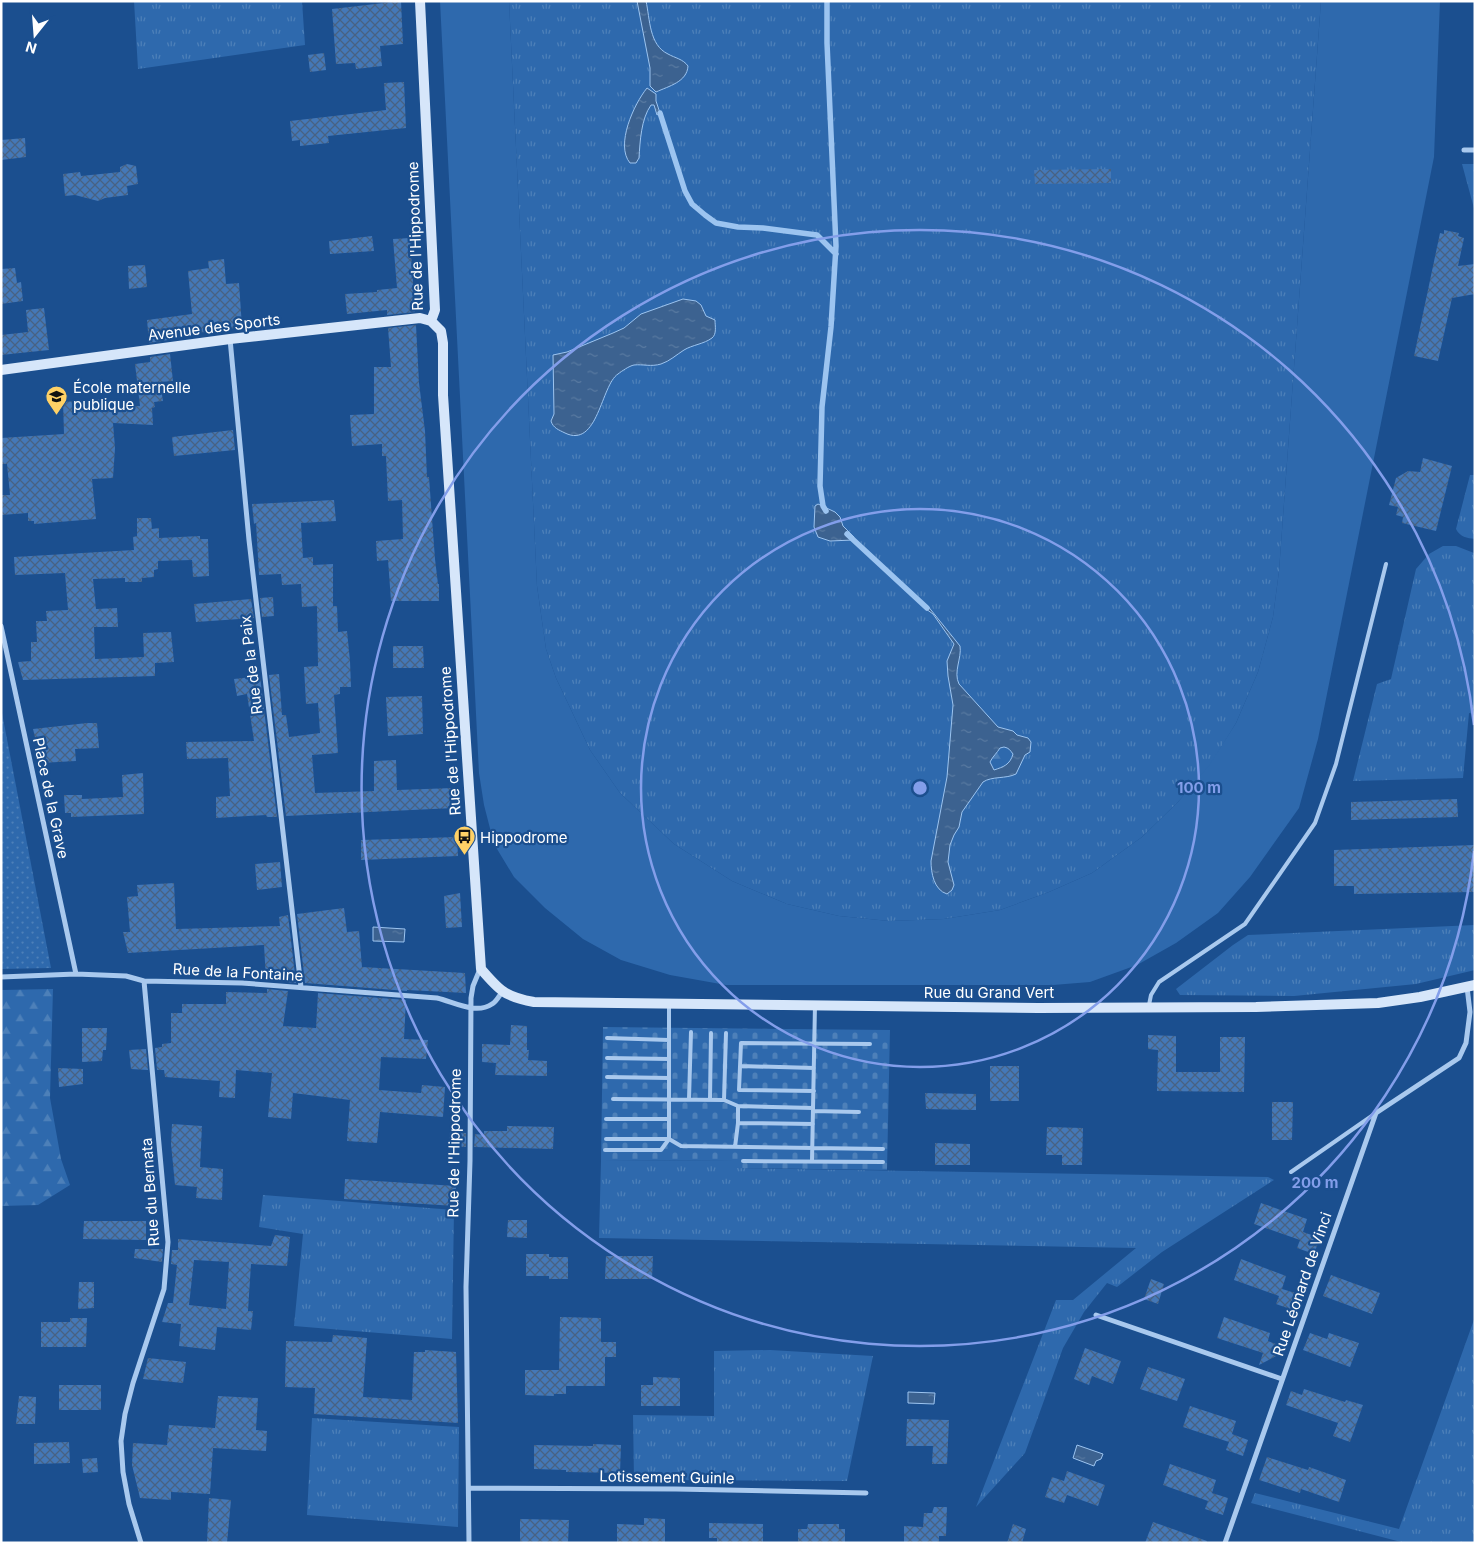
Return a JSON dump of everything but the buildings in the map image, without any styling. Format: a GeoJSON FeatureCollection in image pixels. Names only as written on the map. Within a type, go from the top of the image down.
{"type":"FeatureCollection","features":[{"type":"Feature","properties":{"kind":"main road","name":"Rue de l'Hippodrome"},"geometry":{"type":"LineString","coordinates":[[420,1],[435,310],[431,321],[441,331],[443,342],[443,396],[480,969]]}},
{"type":"Feature","properties":{"kind":"main road","name":"Avenue des Sports"},"geometry":{"type":"LineString","coordinates":[[1,370],[230,340],[420,318],[431,321]]}},
{"type":"Feature","properties":{"kind":"main road","name":"Rue du Grand Vert"},"geometry":{"type":"LineString","coordinates":[[480,969],[502,992],[518,999],[534,1002],[1149,1008],[1378,1004],[1471,986]]}},
{"type":"Feature","properties":{"kind":"street"},"geometry":{"type":"LineString","coordinates":[[1464,150],[1475,150]]}},
{"type":"Feature","properties":{"kind":"street","name":"Rue de la Paix"},"geometry":{"type":"LineString","coordinates":[[230,340],[249,540],[301,987]]}},
{"type":"Feature","properties":{"kind":"street","name":"Place de la Grave"},"geometry":{"type":"LineString","coordinates":[[1,626],[76,974]]}},
{"type":"Feature","properties":{"kind":"street","name":"Rue de l'Hippodrome"},"geometry":{"type":"LineString","coordinates":[[469,1543],[466,1287],[473,986],[480,969]]}},
{"type":"Feature","properties":{"kind":"street","name":"Rue de la Fontaine"},"geometry":{"type":"LineString","coordinates":[[1,977],[76,974],[126,976],[144,981],[242,983],[301,987],[438,998],[472,1009]]}},
{"type":"Feature","properties":{"kind":"street","name":"Rue du Bernata"},"geometry":{"type":"LineString","coordinates":[[141,1543],[129,1504],[123,1472],[121,1441],[125,1414],[133,1383],[164,1289],[168,1242],[144,981]]}},
{"type":"Feature","properties":{"kind":"street"},"geometry":{"type":"LineString","coordinates":[[1376,1113],[1459,1058],[1466,1043],[1471,986]]}},
{"type":"Feature","properties":{"kind":"street"},"geometry":{"type":"LineString","coordinates":[[472,1009],[492,1004],[502,992]]}},
{"type":"Feature","properties":{"kind":"street","name":"Rue Léonard de Vinci"},"geometry":{"type":"LineString","coordinates":[[1225,1543],[1376,1113]]}},
{"type":"Feature","properties":{"kind":"street"},"geometry":{"type":"LineString","coordinates":[[1096,1315],[1282,1379]]}},
{"type":"Feature","properties":{"kind":"street","name":"Lotissement Guinle"},"geometry":{"type":"LineString","coordinates":[[469,1488],[676,1489],[866,1493]]}},
{"type":"Feature","properties":{"kind":"lane"},"geometry":{"type":"LineString","coordinates":[[1149,1008],[1151,995],[1159,982],[1245,924],[1315,823],[1336,764],[1386,564]]}},
{"type":"Feature","properties":{"kind":"lane"},"geometry":{"type":"LineString","coordinates":[[605,1150],[661,1150],[669,1139],[669,1003]]}},
{"type":"Feature","properties":{"kind":"lane"},"geometry":{"type":"LineString","coordinates":[[812,1161],[815,1005]]}},
{"type":"Feature","properties":{"kind":"lane"},"geometry":{"type":"LineString","coordinates":[[689,1099],[691,1032]]}},
{"type":"Feature","properties":{"kind":"lane"},"geometry":{"type":"LineString","coordinates":[[710,1099],[711,1033]]}},
{"type":"Feature","properties":{"kind":"lane"},"geometry":{"type":"LineString","coordinates":[[724,1100],[726,1033]]}},
{"type":"Feature","properties":{"kind":"lane"},"geometry":{"type":"LineString","coordinates":[[607,1038],[669,1040]]}},
{"type":"Feature","properties":{"kind":"lane"},"geometry":{"type":"LineString","coordinates":[[814,1090],[739,1090],[741,1043],[870,1044]]}},
{"type":"Feature","properties":{"kind":"lane"},"geometry":{"type":"LineString","coordinates":[[607,1058],[669,1059]]}},
{"type":"Feature","properties":{"kind":"lane"},"geometry":{"type":"LineString","coordinates":[[740,1066],[814,1068]]}},
{"type":"Feature","properties":{"kind":"lane"},"geometry":{"type":"LineString","coordinates":[[606,1077],[669,1078]]}},
{"type":"Feature","properties":{"kind":"lane"},"geometry":{"type":"LineString","coordinates":[[613,1099],[710,1099],[724,1100],[738,1106],[859,1112]]}},
{"type":"Feature","properties":{"kind":"lane"},"geometry":{"type":"LineString","coordinates":[[735,1147],[738,1106]]}},
{"type":"Feature","properties":{"kind":"lane"},"geometry":{"type":"LineString","coordinates":[[1291,1172],[1376,1113]]}},
{"type":"Feature","properties":{"kind":"lane"},"geometry":{"type":"LineString","coordinates":[[606,1119],[669,1119]]}},
{"type":"Feature","properties":{"kind":"lane"},"geometry":{"type":"LineString","coordinates":[[738,1123],[813,1124]]}},
{"type":"Feature","properties":{"kind":"lane"},"geometry":{"type":"LineString","coordinates":[[606,1139],[669,1139],[681,1146],[883,1149]]}},
{"type":"Feature","properties":{"kind":"lane"},"geometry":{"type":"LineString","coordinates":[[743,1161],[883,1162]]}},
{"type":"Feature","properties":{"kind":"green space"},"geometry":{"type":"Polygon","coordinates":[[[134,1],[302,1],[305,45],[138,69],[134,1]]]}},
{"type":"Feature","properties":{"kind":"green space"},"geometry":{"type":"Polygon","coordinates":[[[440,1],[509,1],[537,586],[546,649],[556,678],[590,750],[620,793],[674,844],[732,881],[787,904],[839,916],[889,921],[944,919],[1000,910],[1049,892],[1092,873],[1142,837],[1178,802],[1210,764],[1236,723],[1258,672],[1273,617],[1279,571],[1321,1],[1440,1],[1434,157],[1318,739],[1299,808],[1250,877],[1218,913],[1176,943],[1137,965],[1090,982],[1053,985],[726,985],[670,975],[621,960],[583,939],[545,908],[514,877],[494,844],[484,805],[479,773],[440,1]]]}},
{"type":"Feature","properties":{"kind":"green space"},"geometry":{"type":"Polygon","coordinates":[[[509,1],[1321,1],[1279,571],[1273,617],[1258,672],[1236,723],[1211,764],[1178,802],[1142,837],[1092,873],[1049,892],[1000,910],[944,919],[889,921],[839,916],[787,904],[732,881],[674,844],[620,793],[590,750],[556,678],[546,649],[537,586],[509,1]]]}},
{"type":"Feature","properties":{"kind":"green space"},"geometry":{"type":"Polygon","coordinates":[[[1462,164],[1475,164],[1475,212],[1462,164]]]}},
{"type":"Feature","properties":{"kind":"green space"},"geometry":{"type":"Polygon","coordinates":[[[1470,475],[1475,475],[1475,539],[1467,538],[1456,529],[1470,475]]]}},
{"type":"Feature","properties":{"kind":"green space"},"geometry":{"type":"Polygon","coordinates":[[[1443,546],[1456,546],[1474,553],[1475,549],[1475,714],[1469,713],[1463,778],[1353,781],[1377,684],[1391,679],[1416,569],[1429,554],[1443,546]]]}},
{"type":"Feature","properties":{"kind":"green space"},"geometry":{"type":"Polygon","coordinates":[[[1,708],[51,968],[1,969],[1,708]]]}},
{"type":"Feature","properties":{"kind":"green space"},"geometry":{"type":"Polygon","coordinates":[[[1004,747],[1011,752],[1012,758],[1006,765],[994,770],[990,762],[1000,748],[1004,747]]]}},
{"type":"Feature","properties":{"kind":"green space"},"geometry":{"type":"Polygon","coordinates":[[[1475,925],[1475,970],[1416,984],[1294,996],[1180,995],[1176,989],[1248,935],[1475,925]]]}},
{"type":"Feature","properties":{"kind":"green space"},"geometry":{"type":"Polygon","coordinates":[[[53,989],[50,1098],[61,1159],[70,1185],[38,1205],[1,1206],[2,990],[53,989]]]}},
{"type":"Feature","properties":{"kind":"green space"},"geometry":{"type":"Polygon","coordinates":[[[603,1027],[890,1030],[887,1170],[735,1168],[735,1160],[601,1161],[603,1027]]]}},
{"type":"Feature","properties":{"kind":"green space"},"geometry":{"type":"Polygon","coordinates":[[[735,1160],[736,1168],[1268,1177],[1274,1180],[1162,1252],[1117,1287],[1107,1283],[1084,1312],[1063,1348],[1025,1453],[976,1507],[1056,1300],[1073,1300],[1136,1248],[599,1238],[601,1161],[735,1160]]]}},
{"type":"Feature","properties":{"kind":"green space"},"geometry":{"type":"Polygon","coordinates":[[[263,1195],[454,1210],[452,1339],[294,1326],[303,1234],[259,1227],[263,1195]]]}},
{"type":"Feature","properties":{"kind":"green space"},"geometry":{"type":"Polygon","coordinates":[[[1475,1317],[1475,1543],[1405,1543],[1251,1503],[1255,1493],[1399,1529],[1475,1317]]]}},
{"type":"Feature","properties":{"kind":"green space"},"geometry":{"type":"Polygon","coordinates":[[[770,1350],[873,1356],[847,1481],[634,1480],[633,1415],[714,1416],[714,1351],[770,1350]]]}},
{"type":"Feature","properties":{"kind":"green space"},"geometry":{"type":"Polygon","coordinates":[[[312,1418],[459,1427],[458,1527],[307,1515],[312,1418]]]}},
{"type":"Feature","properties":{"kind":"water"},"geometry":{"type":"Polygon","coordinates":[[[637,1],[646,1],[651,31],[657,44],[662,50],[688,66],[681,80],[656,92],[650,86],[650,68],[637,1]]]}},
{"type":"Feature","properties":{"kind":"water"},"geometry":{"type":"Polygon","coordinates":[[[647,88],[656,94],[660,113],[657,115],[654,105],[651,105],[643,124],[639,158],[636,163],[630,163],[624,146],[625,136],[632,114],[647,88]]]}},
{"type":"Feature","properties":{"kind":"water"},"geometry":{"type":"Polygon","coordinates":[[[683,299],[696,301],[701,305],[706,316],[715,320],[714,336],[705,342],[687,348],[661,364],[628,367],[612,380],[598,414],[585,432],[576,436],[558,430],[551,421],[554,414],[553,355],[567,352],[613,333],[624,328],[641,314],[683,299]]]}},
{"type":"Feature","properties":{"kind":"water"},"geometry":{"type":"Polygon","coordinates":[[[818,504],[835,512],[840,517],[843,526],[854,537],[853,540],[830,541],[818,537],[814,527],[815,506],[818,504]]]}},
{"type":"Feature","properties":{"kind":"water"},"geometry":{"type":"Polygon","coordinates":[[[927,605],[960,646],[957,670],[959,684],[998,727],[1013,731],[1017,735],[1028,738],[1031,742],[1030,752],[1025,755],[1016,774],[983,782],[962,812],[959,827],[950,845],[948,862],[954,885],[947,894],[936,885],[931,861],[947,777],[953,705],[947,661],[954,644],[933,614],[926,609],[927,605]],[[1004,747],[1000,748],[990,762],[994,770],[1006,765],[1012,758],[1013,754],[1004,747]]]}},
{"type":"Feature","properties":{"kind":"water"},"geometry":{"type":"Polygon","coordinates":[[[373,927],[405,929],[404,942],[373,941],[373,927]]]}},
{"type":"Feature","properties":{"kind":"water"},"geometry":{"type":"Polygon","coordinates":[[[908,1392],[935,1393],[934,1404],[908,1403],[908,1392]]]}},
{"type":"Feature","properties":{"kind":"water"},"geometry":{"type":"Polygon","coordinates":[[[1077,1445],[1103,1454],[1101,1459],[1096,1461],[1094,1466],[1073,1458],[1077,1445]]]}},
{"type":"Feature","properties":{"kind":"waterway"},"geometry":{"type":"LineString","coordinates":[[826,511],[823,506],[820,486],[822,407],[831,327],[836,246],[827,43],[827,1]]}},
{"type":"Feature","properties":{"kind":"waterway"},"geometry":{"type":"LineString","coordinates":[[660,113],[685,191],[692,204],[705,215],[716,223],[738,227],[763,228],[817,235],[836,254]]}},
{"type":"Feature","properties":{"kind":"waterway"},"geometry":{"type":"LineString","coordinates":[[847,534],[927,608]]}},
{"type":"Feature","properties":{"kind":"place","name":"École maternelle publique"},"geometry":{"type":"Point","coordinates":[57,415]}},
{"type":"Feature","properties":{"kind":"place","name":"Hippodrome"},"geometry":{"type":"Point","coordinates":[464,856]}}]}
